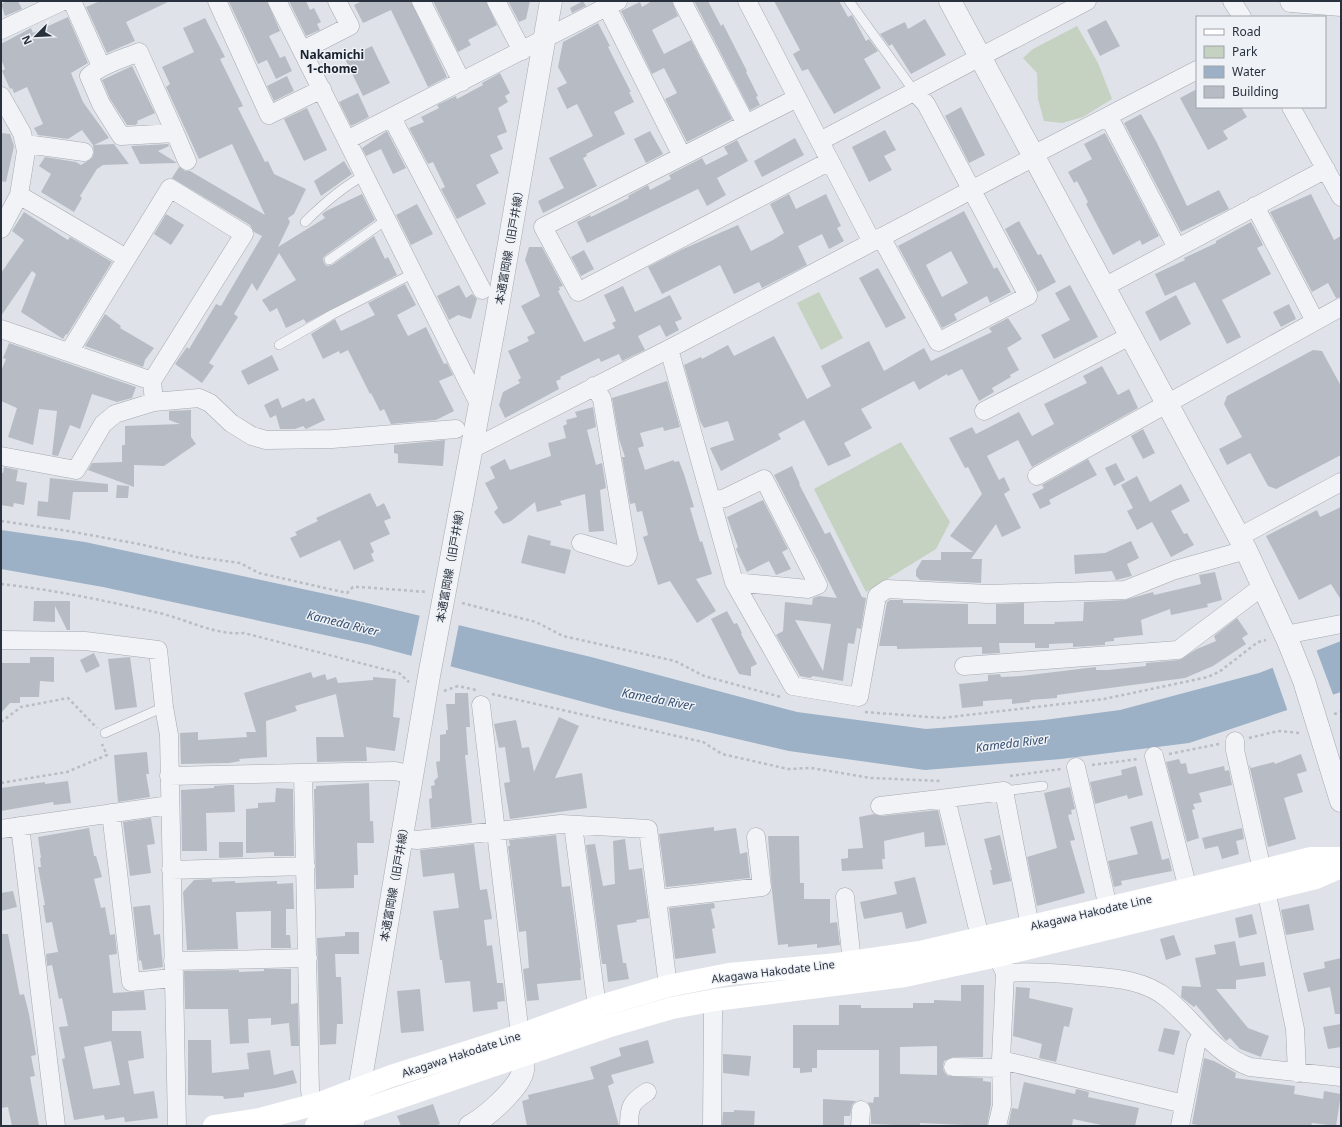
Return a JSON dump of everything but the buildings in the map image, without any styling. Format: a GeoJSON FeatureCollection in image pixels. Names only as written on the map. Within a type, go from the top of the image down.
{"type":"FeatureCollection","features":[{"type":"Feature","properties":{"kind":"main road","name":"Akagawa Hakodate Line"},"geometry":{"type":"LineString","coordinates":[[214,1126],[260,1118],[314,1116],[354,1120],[389,1101],[523,1057],[607,1027],[672,1008],[715,1000],[1001,964],[1264,880],[1311,858],[1341,858]]}},
{"type":"Feature","properties":{"kind":"main road","name":"Akagawa Hakodate Line"},"geometry":{"type":"LineString","coordinates":[[314,1116],[359,1088],[520,1035],[597,1007],[668,986],[729,974],[852,962],[920,952],[980,936],[1030,926],[1188,889],[1264,880],[1316,878],[1341,867]]}},
{"type":"Feature","properties":{"kind":"street"},"geometry":{"type":"LineString","coordinates":[[1,30],[63,1]]}},
{"type":"Feature","properties":{"kind":"street"},"geometry":{"type":"LineString","coordinates":[[72,1],[101,66]]}},
{"type":"Feature","properties":{"kind":"street"},"geometry":{"type":"LineString","coordinates":[[217,1],[269,115],[322,89]]}},
{"type":"Feature","properties":{"kind":"street"},"geometry":{"type":"LineString","coordinates":[[278,1],[479,404]]}},
{"type":"Feature","properties":{"kind":"street"},"geometry":{"type":"LineString","coordinates":[[303,50],[350,26],[338,1]]}},
{"type":"Feature","properties":{"kind":"street"},"geometry":{"type":"LineString","coordinates":[[421,1],[462,82]]}},
{"type":"Feature","properties":{"kind":"street"},"geometry":{"type":"LineString","coordinates":[[496,1],[522,51]]}},
{"type":"Feature","properties":{"kind":"street","name":"本通富岡線（旧戸井線）"},"geometry":{"type":"LineString","coordinates":[[354,1120],[413,775],[420,680],[436,598],[479,404],[551,1]]}},
{"type":"Feature","properties":{"kind":"street"},"geometry":{"type":"LineString","coordinates":[[682,1],[746,124]]}},
{"type":"Feature","properties":{"kind":"street"},"geometry":{"type":"LineString","coordinates":[[747,1],[830,162],[938,342],[1028,296],[926,104],[914,91]]}},
{"type":"Feature","properties":{"kind":"street"},"geometry":{"type":"LineString","coordinates":[[950,1],[1242,544],[1263,586],[1325,715],[1336,764],[1341,801]]}},
{"type":"Feature","properties":{"kind":"street"},"geometry":{"type":"LineString","coordinates":[[820,141],[1087,1]]}},
{"type":"Feature","properties":{"kind":"street"},"geometry":{"type":"LineString","coordinates":[[1232,1],[1241,16]]}},
{"type":"Feature","properties":{"kind":"street"},"geometry":{"type":"LineString","coordinates":[[1291,1],[1341,5]]}},
{"type":"Feature","properties":{"kind":"street"},"geometry":{"type":"LineString","coordinates":[[347,140],[612,4],[682,156]]}},
{"type":"Feature","properties":{"kind":"street"},"geometry":{"type":"LineString","coordinates":[[175,134],[121,136],[101,104],[89,76],[101,66],[110,64],[139,52],[187,161]]}},
{"type":"Feature","properties":{"kind":"street"},"geometry":{"type":"LineString","coordinates":[[470,450],[669,349],[1196,71]]}},
{"type":"Feature","properties":{"kind":"street"},"geometry":{"type":"LineString","coordinates":[[1,96],[22,132],[26,144],[19,195],[1,229]]}},
{"type":"Feature","properties":{"kind":"street"},"geometry":{"type":"LineString","coordinates":[[797,98],[543,227],[578,292],[830,162]]}},
{"type":"Feature","properties":{"kind":"street"},"geometry":{"type":"LineString","coordinates":[[1292,108],[1341,197]]}},
{"type":"Feature","properties":{"kind":"street"},"geometry":{"type":"LineString","coordinates":[[392,118],[482,290]]}},
{"type":"Feature","properties":{"kind":"street"},"geometry":{"type":"LineString","coordinates":[[1113,125],[1176,248]]}},
{"type":"Feature","properties":{"kind":"street"},"geometry":{"type":"LineString","coordinates":[[26,144],[84,152]]}},
{"type":"Feature","properties":{"kind":"street"},"geometry":{"type":"LineString","coordinates":[[1104,287],[1326,169]]}},
{"type":"Feature","properties":{"kind":"street"},"geometry":{"type":"LineString","coordinates":[[69,352],[170,188],[244,234],[152,381],[154,402]]}},
{"type":"Feature","properties":{"kind":"street"},"geometry":{"type":"LineString","coordinates":[[19,195],[126,258]]}},
{"type":"Feature","properties":{"kind":"street"},"geometry":{"type":"LineString","coordinates":[[1255,206],[1315,321]]}},
{"type":"Feature","properties":{"kind":"street"},"geometry":{"type":"LineString","coordinates":[[1037,476],[1166,402],[1341,307]]}},
{"type":"Feature","properties":{"kind":"street"},"geometry":{"type":"LineString","coordinates":[[1,329],[152,381]]}},
{"type":"Feature","properties":{"kind":"street"},"geometry":{"type":"LineString","coordinates":[[984,411],[1130,336]]}},
{"type":"Feature","properties":{"kind":"street"},"geometry":{"type":"LineString","coordinates":[[669,349],[734,582],[793,686],[859,697],[877,596],[887,589],[988,594],[1125,590],[1242,544],[1341,482]]}},
{"type":"Feature","properties":{"kind":"street"},"geometry":{"type":"LineString","coordinates":[[582,543],[627,556],[628,554],[602,400],[594,386]]}},
{"type":"Feature","properties":{"kind":"street"},"geometry":{"type":"LineString","coordinates":[[1,456],[76,470],[103,424],[115,414],[154,402],[200,398],[210,403],[232,423],[252,436],[266,440],[332,439],[456,429]]}},
{"type":"Feature","properties":{"kind":"street"},"geometry":{"type":"LineString","coordinates":[[712,501],[725,498],[764,479],[818,585],[808,589],[734,582]]}},
{"type":"Feature","properties":{"kind":"street"},"geometry":{"type":"LineString","coordinates":[[964,666],[1178,650],[1263,586]]}},
{"type":"Feature","properties":{"kind":"street"},"geometry":{"type":"LineString","coordinates":[[1287,638],[1341,624]]}},
{"type":"Feature","properties":{"kind":"street"},"geometry":{"type":"LineString","coordinates":[[1,640],[85,640],[158,650],[164,707],[169,735],[177,1126]]}},
{"type":"Feature","properties":{"kind":"street"},"geometry":{"type":"LineString","coordinates":[[470,1126],[495,1108],[515,1086],[523,1071],[523,1057],[496,830],[483,696]]}},
{"type":"Feature","properties":{"kind":"street"},"geometry":{"type":"LineString","coordinates":[[1235,741],[1235,750],[1295,1030],[1297,1073]]}},
{"type":"Feature","properties":{"kind":"street"},"geometry":{"type":"LineString","coordinates":[[1154,756],[1188,889]]}},
{"type":"Feature","properties":{"kind":"street"},"geometry":{"type":"LineString","coordinates":[[1076,767],[1107,908]]}},
{"type":"Feature","properties":{"kind":"street"},"geometry":{"type":"LineString","coordinates":[[169,776],[395,771],[413,775]]}},
{"type":"Feature","properties":{"kind":"street"},"geometry":{"type":"LineString","coordinates":[[303,774],[310,1090],[314,1116]]}},
{"type":"Feature","properties":{"kind":"street"},"geometry":{"type":"LineString","coordinates":[[880,806],[948,798],[1003,784],[1030,926]]}},
{"type":"Feature","properties":{"kind":"street"},"geometry":{"type":"LineString","coordinates":[[948,798],[948,807],[980,936]]}},
{"type":"Feature","properties":{"kind":"street"},"geometry":{"type":"LineString","coordinates":[[1,829],[170,805]]}},
{"type":"Feature","properties":{"kind":"street"},"geometry":{"type":"LineString","coordinates":[[111,813],[131,982],[173,969],[308,958]]}},
{"type":"Feature","properties":{"kind":"street"},"geometry":{"type":"LineString","coordinates":[[402,838],[417,840],[496,830],[561,824],[648,829],[668,986]]}},
{"type":"Feature","properties":{"kind":"street"},"geometry":{"type":"LineString","coordinates":[[573,825],[597,1007]]}},
{"type":"Feature","properties":{"kind":"street"},"geometry":{"type":"LineString","coordinates":[[20,826],[56,1126]]}},
{"type":"Feature","properties":{"kind":"street"},"geometry":{"type":"LineString","coordinates":[[657,899],[762,887],[756,837]]}},
{"type":"Feature","properties":{"kind":"street"},"geometry":{"type":"LineString","coordinates":[[171,870],[306,866]]}},
{"type":"Feature","properties":{"kind":"street"},"geometry":{"type":"LineString","coordinates":[[845,897],[852,962]]}},
{"type":"Feature","properties":{"kind":"street"},"geometry":{"type":"LineString","coordinates":[[997,1126],[1002,1105],[1001,964],[1032,971],[1124,980],[1139,983],[1153,989],[1168,1000],[1219,1049],[1241,1064],[1250,1067],[1341,1077]]}},
{"type":"Feature","properties":{"kind":"street"},"geometry":{"type":"LineString","coordinates":[[712,1126],[712,1013],[715,1000]]}},
{"type":"Feature","properties":{"kind":"street"},"geometry":{"type":"LineString","coordinates":[[1180,1126],[1196,1045],[1202,1034]]}},
{"type":"Feature","properties":{"kind":"street"},"geometry":{"type":"LineString","coordinates":[[952,1067],[1001,1064],[1184,1104]]}},
{"type":"Feature","properties":{"kind":"street"},"geometry":{"type":"LineString","coordinates":[[630,1126],[629,1113],[634,1100],[647,1092]]}},
{"type":"Feature","properties":{"kind":"lane"},"geometry":{"type":"LineString","coordinates":[[849,1],[914,91]]}},
{"type":"Feature","properties":{"kind":"lane"},"geometry":{"type":"LineString","coordinates":[[305,222],[324,203],[352,182],[365,175]]}},
{"type":"Feature","properties":{"kind":"lane"},"geometry":{"type":"LineString","coordinates":[[329,260],[380,225],[386,218]]}},
{"type":"Feature","properties":{"kind":"lane"},"geometry":{"type":"LineString","coordinates":[[279,345],[333,314],[414,273]]}},
{"type":"Feature","properties":{"kind":"lane"},"geometry":{"type":"LineString","coordinates":[[102,736],[164,707]]}},
{"type":"Feature","properties":{"kind":"lane"},"geometry":{"type":"LineString","coordinates":[[1003,784],[1043,786]]}},
{"type":"Feature","properties":{"kind":"path"},"geometry":{"type":"LineString","coordinates":[[1,521],[68,530],[197,557],[240,563],[260,573],[347,593],[353,587],[360,587],[436,598]]}},
{"type":"Feature","properties":{"kind":"path"},"geometry":{"type":"LineString","coordinates":[[1,584],[81,595],[161,613],[204,628],[228,634],[244,633],[340,656],[420,680]]}},
{"type":"Feature","properties":{"kind":"path"},"geometry":{"type":"LineString","coordinates":[[442,692],[458,686],[483,696],[703,742],[722,754],[788,769],[811,768],[871,778],[944,781]]}},
{"type":"Feature","properties":{"kind":"path"},"geometry":{"type":"LineString","coordinates":[[1,722],[21,707],[68,698],[102,736],[107,755],[67,772],[1,783]]}},
{"type":"Feature","properties":{"kind":"path"},"geometry":{"type":"LineString","coordinates":[[1325,715],[1341,712]]}},
{"type":"Feature","properties":{"kind":"path"},"geometry":{"type":"LineString","coordinates":[[1003,784],[1076,767],[1154,756],[1235,741],[1278,731],[1300,733]]}},
{"type":"Feature","properties":{"kind":"green space"},"geometry":{"type":"Polygon","coordinates":[[[1077,26],[1098,63],[1112,99],[1083,117],[1062,123],[1044,121],[1038,99],[1037,73],[1023,58],[1033,49],[1077,26]]]}},
{"type":"Feature","properties":{"kind":"green space"},"geometry":{"type":"Polygon","coordinates":[[[819,292],[843,338],[821,350],[797,303],[819,292]]]}},
{"type":"Feature","properties":{"kind":"green space"},"geometry":{"type":"Polygon","coordinates":[[[901,442],[950,522],[936,549],[866,592],[814,489],[901,442]]]}},
{"type":"Feature","properties":{"kind":"water","name":"Kameda River"},"geometry":{"type":"Polygon","coordinates":[[[1,530],[85,542],[363,602],[591,657],[797,712],[926,729],[1044,720],[1120,710],[1259,673],[1341,641],[1341,692],[1189,743],[1061,759],[925,770],[789,751],[614,710],[371,645],[103,587],[1,569],[1,530]]]}},
{"type":"Feature","properties":{"kind":"pier"},"geometry":{"type":"Polygon","coordinates":[[[420,614],[459,624],[450,669],[411,658],[420,614]]]}},
{"type":"Feature","properties":{"kind":"pier"},"geometry":{"type":"Polygon","coordinates":[[[1316,649],[1334,697],[1288,712],[1272,666],[1316,649]]]}},
{"type":"Feature","properties":{"kind":"district","name":"Nakamichi 1-chome"},"geometry":{"type":"Point","coordinates":[332,61]}}]}
